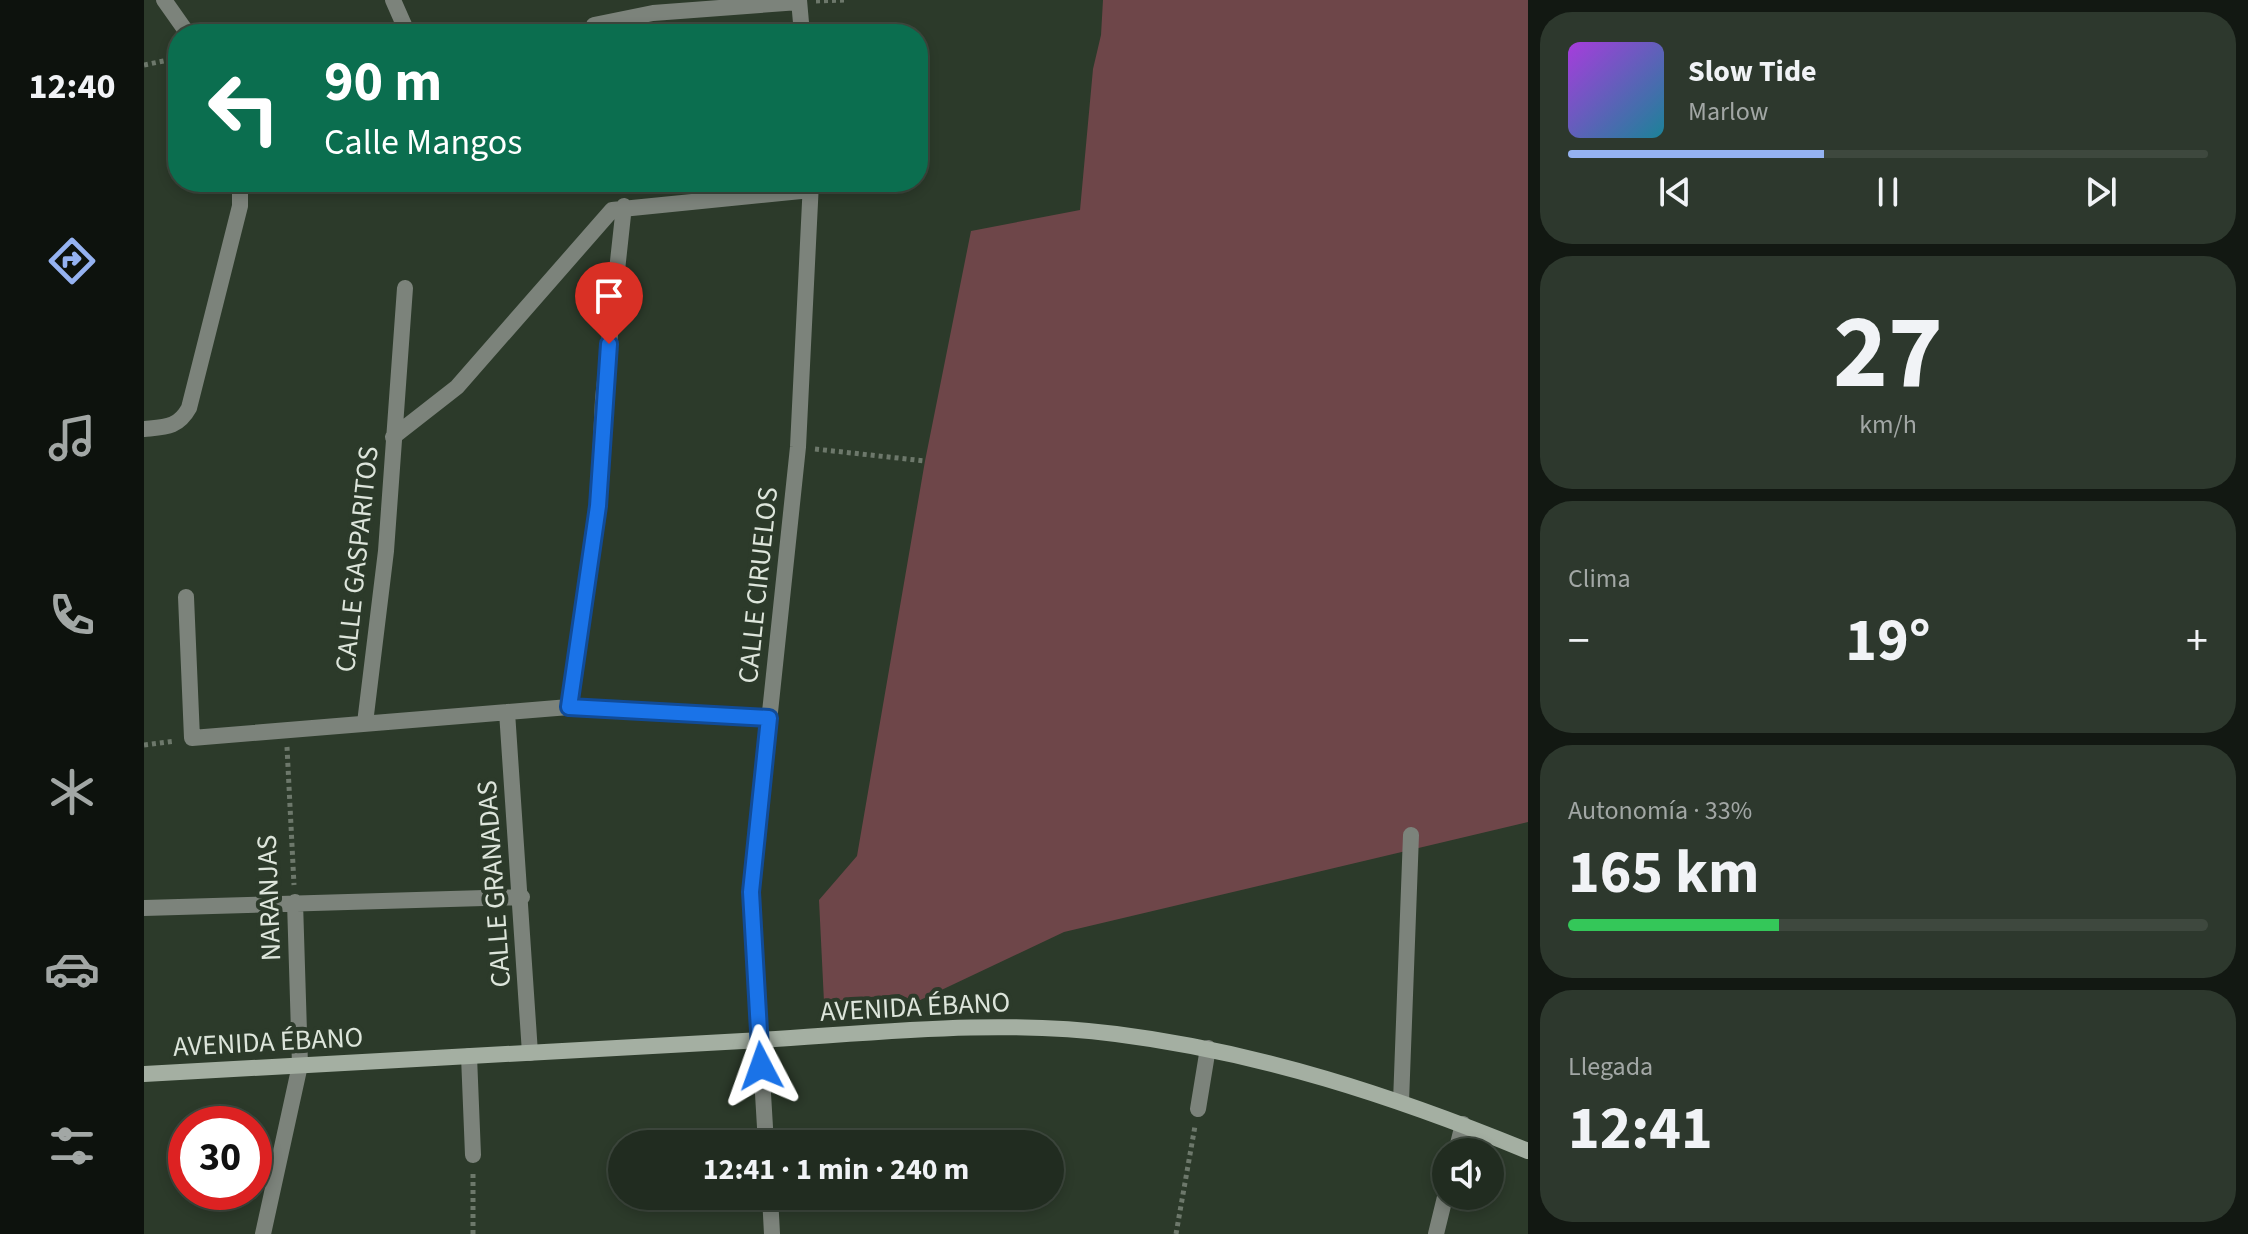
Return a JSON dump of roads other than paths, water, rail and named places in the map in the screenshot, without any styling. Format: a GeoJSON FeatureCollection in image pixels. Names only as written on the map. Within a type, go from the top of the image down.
{"type":"FeatureCollection","features":[{"type":"Feature","properties":{"kind":"main road","name":"AVENIDA ÉBANO"},"geometry":{"type":"LineString","coordinates":[[144,1074],[759,1040],[971,1025],[1101,1032],[1208,1048],[1319,1075],[1463,1124],[1528,1151]]}},
{"type":"Feature","properties":{"kind":"street"},"geometry":{"type":"LineString","coordinates":[[164,0],[181,24]]}},
{"type":"Feature","properties":{"kind":"street"},"geometry":{"type":"LineString","coordinates":[[393,0],[404,24]]}},
{"type":"Feature","properties":{"kind":"street"},"geometry":{"type":"LineString","coordinates":[[599,24],[653,13],[799,1],[801,24]]}},
{"type":"Feature","properties":{"kind":"street"},"geometry":{"type":"LineString","coordinates":[[144,429],[171,427],[182,421],[189,408],[240,206],[240,192]]}},
{"type":"Feature","properties":{"kind":"street"},"geometry":{"type":"LineString","coordinates":[[569,707],[598,506],[603,399],[624,206],[755,192]]}},
{"type":"Feature","properties":{"kind":"street","name":"CALLE CIRUELOS"},"geometry":{"type":"LineString","coordinates":[[765,1130],[751,892],[798,447],[811,192]]}},
{"type":"Feature","properties":{"kind":"street","name":"CALLE GASPARITOS"},"geometry":{"type":"LineString","coordinates":[[365,723],[386,551],[393,437],[457,387],[603,218],[624,206]]}},
{"type":"Feature","properties":{"kind":"street"},"geometry":{"type":"LineString","coordinates":[[393,437],[405,288]]}},
{"type":"Feature","properties":{"kind":"street"},"geometry":{"type":"LineString","coordinates":[[186,597],[192,738],[569,707],[769,718]]}},
{"type":"Feature","properties":{"kind":"street","name":"CALLE GRANADAS"},"geometry":{"type":"LineString","coordinates":[[507,712],[522,897],[530,1053]]}},
{"type":"Feature","properties":{"kind":"street"},"geometry":{"type":"LineString","coordinates":[[1401,1102],[1411,835]]}},
{"type":"Feature","properties":{"kind":"street"},"geometry":{"type":"LineString","coordinates":[[144,908],[522,897]]}},
{"type":"Feature","properties":{"kind":"street","name":"NARANJAS"},"geometry":{"type":"LineString","coordinates":[[263,1234],[300,1065],[295,902]]}},
{"type":"Feature","properties":{"kind":"street"},"geometry":{"type":"LineString","coordinates":[[1198,1109],[1208,1048]]}},
{"type":"Feature","properties":{"kind":"street"},"geometry":{"type":"LineString","coordinates":[[469,1056],[473,1155]]}},
{"type":"Feature","properties":{"kind":"street"},"geometry":{"type":"LineString","coordinates":[[1460,1138],[1463,1124]]}},
{"type":"Feature","properties":{"kind":"street"},"geometry":{"type":"LineString","coordinates":[[771,1210],[772,1234]]}},
{"type":"Feature","properties":{"kind":"street"},"geometry":{"type":"LineString","coordinates":[[1436,1234],[1442,1210]]}}]}
